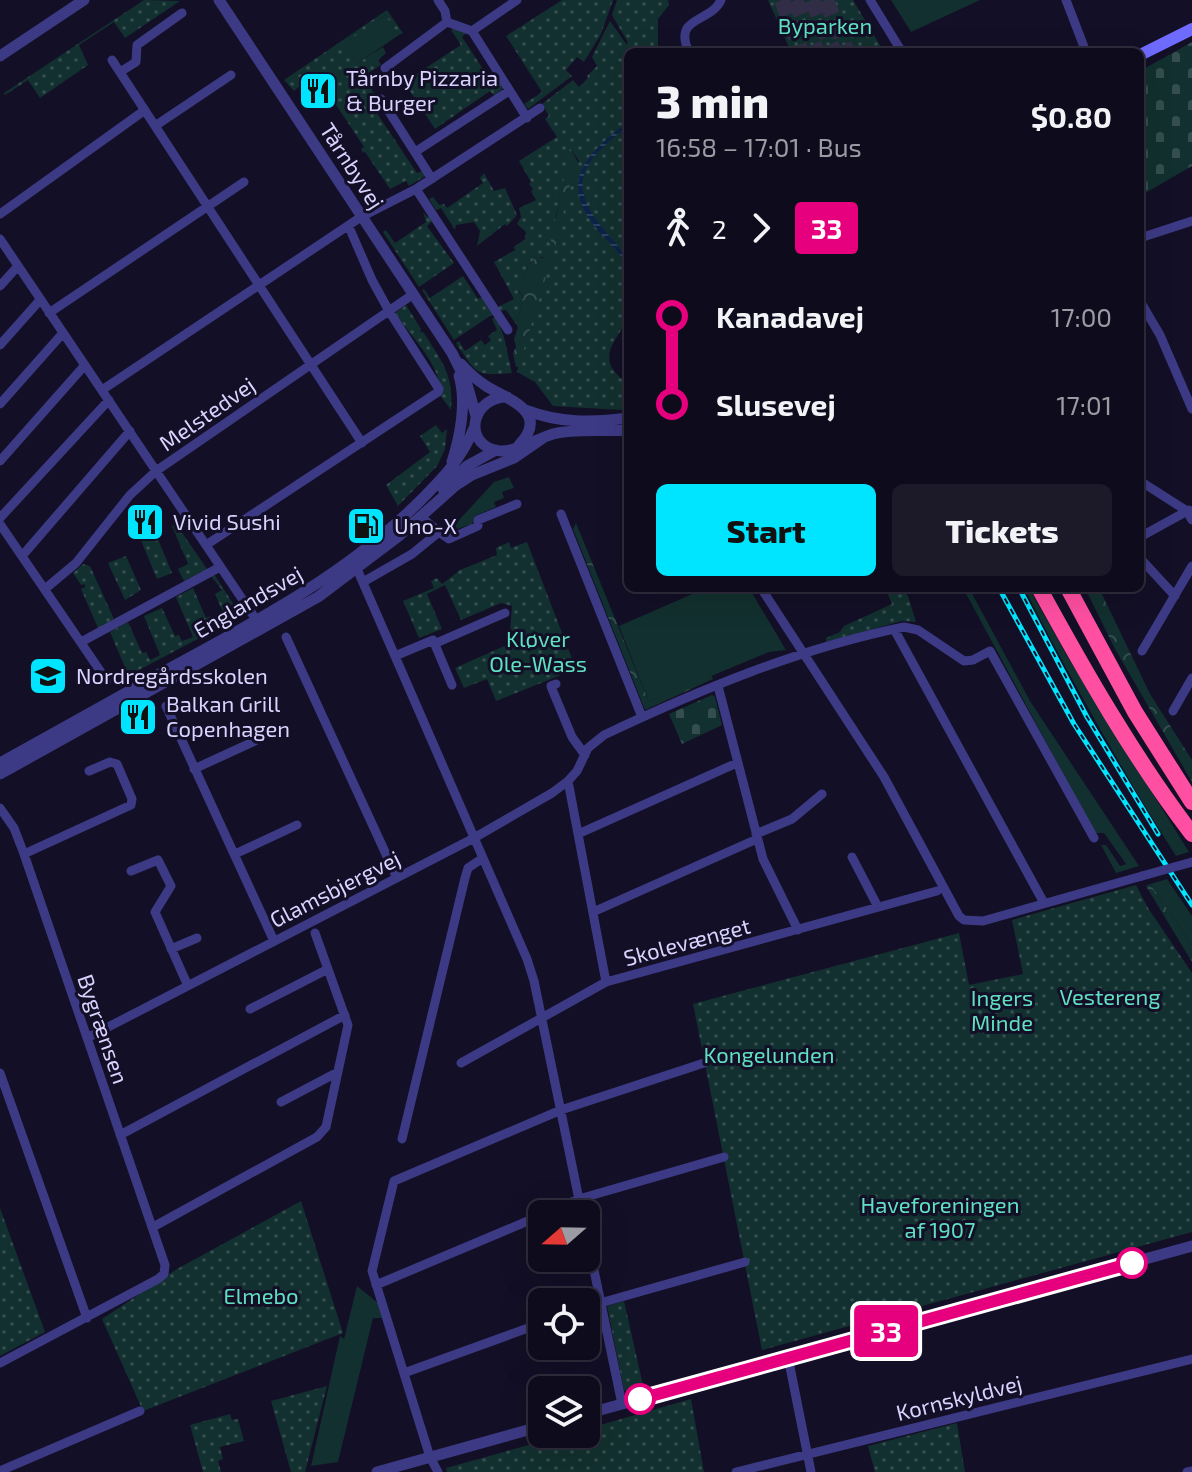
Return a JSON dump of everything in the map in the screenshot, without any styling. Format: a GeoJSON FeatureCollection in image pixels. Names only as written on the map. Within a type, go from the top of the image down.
{"type":"FeatureCollection","features":[{"type":"Feature","properties":{"kind":"highway"},"geometry":{"type":"LineString","coordinates":[[1041,592],[1129,740],[1192,834]]}},
{"type":"Feature","properties":{"kind":"highway"},"geometry":{"type":"LineString","coordinates":[[1053,592],[1094,670],[1192,834]]}},
{"type":"Feature","properties":{"kind":"highway"},"geometry":{"type":"LineString","coordinates":[[1070,592],[1135,712],[1192,802]]}},
{"type":"Feature","properties":{"kind":"highway"},"geometry":{"type":"LineString","coordinates":[[1080,592],[1119,669],[1192,792]]}},
{"type":"Feature","properties":{"kind":"main road"},"geometry":{"type":"LineString","coordinates":[[1144,53],[1192,29]]}},
{"type":"Feature","properties":{"kind":"street"},"geometry":{"type":"LineString","coordinates":[[0,56],[84,0]]}},
{"type":"Feature","properties":{"kind":"street","name":"Tårnbyvej"},"geometry":{"type":"LineString","coordinates":[[219,0],[452,353],[466,381],[476,421]]}},
{"type":"Feature","properties":{"kind":"street"},"geometry":{"type":"LineString","coordinates":[[438,0],[447,22],[472,31],[527,118]]}},
{"type":"Feature","properties":{"kind":"street"},"geometry":{"type":"LineString","coordinates":[[472,31],[517,0]]}},
{"type":"Feature","properties":{"kind":"street"},"geometry":{"type":"LineString","coordinates":[[687,48],[687,28],[717,9],[721,0]]}},
{"type":"Feature","properties":{"kind":"street"},"geometry":{"type":"LineString","coordinates":[[870,0],[900,48]]}},
{"type":"Feature","properties":{"kind":"street"},"geometry":{"type":"LineString","coordinates":[[1066,0],[1084,48]]}},
{"type":"Feature","properties":{"kind":"street"},"geometry":{"type":"LineString","coordinates":[[120,72],[136,62],[137,45],[182,13]]}},
{"type":"Feature","properties":{"kind":"street"},"geometry":{"type":"LineString","coordinates":[[385,68],[447,22]]}},
{"type":"Feature","properties":{"kind":"street"},"geometry":{"type":"LineString","coordinates":[[112,60],[362,443],[206,545]]}},
{"type":"Feature","properties":{"kind":"street"},"geometry":{"type":"LineString","coordinates":[[155,126],[231,75]]}},
{"type":"Feature","properties":{"kind":"street"},"geometry":{"type":"LineString","coordinates":[[415,152],[509,91]]}},
{"type":"Feature","properties":{"kind":"street"},"geometry":{"type":"LineString","coordinates":[[381,99],[432,179]]}},
{"type":"Feature","properties":{"kind":"street"},"geometry":{"type":"LineString","coordinates":[[102,390],[361,217],[416,189],[540,108]]}},
{"type":"Feature","properties":{"kind":"street"},"geometry":{"type":"LineString","coordinates":[[0,214],[145,110]]}},
{"type":"Feature","properties":{"kind":"street"},"geometry":{"type":"LineString","coordinates":[[49,313],[244,182]]}},
{"type":"Feature","properties":{"kind":"street"},"geometry":{"type":"LineString","coordinates":[[416,189],[508,330]]}},
{"type":"Feature","properties":{"kind":"street"},"geometry":{"type":"LineString","coordinates":[[1144,237],[1192,221]]}},
{"type":"Feature","properties":{"kind":"street","name":"Tårnbyvej"},"geometry":{"type":"LineString","coordinates":[[349,227],[372,280],[437,385],[438,392],[362,443]]}},
{"type":"Feature","properties":{"kind":"street"},"geometry":{"type":"LineString","coordinates":[[0,239],[257,621]]}},
{"type":"Feature","properties":{"kind":"street"},"geometry":{"type":"LineString","coordinates":[[0,286],[18,266]]}},
{"type":"Feature","properties":{"kind":"street","name":"Melstedvej"},"geometry":{"type":"LineString","coordinates":[[45,589],[76,563],[130,495],[156,471],[412,295]]}},
{"type":"Feature","properties":{"kind":"street"},"geometry":{"type":"LineString","coordinates":[[0,345],[40,300]]}},
{"type":"Feature","properties":{"kind":"street"},"geometry":{"type":"LineString","coordinates":[[1144,308],[1160,335],[1192,409]]}},
{"type":"Feature","properties":{"kind":"street"},"geometry":{"type":"LineString","coordinates":[[0,404],[63,333]]}},
{"type":"Feature","properties":{"kind":"street"},"geometry":{"type":"LineString","coordinates":[[448,472],[459,435],[462,402],[462,384],[452,353]]}},
{"type":"Feature","properties":{"kind":"street","name":"Tårnbyvej"},"geometry":{"type":"LineString","coordinates":[[452,353],[483,384],[507,397]]}},
{"type":"Feature","properties":{"kind":"street"},"geometry":{"type":"LineString","coordinates":[[0,461],[85,365]]}},
{"type":"Feature","properties":{"kind":"street"},"geometry":{"type":"LineString","coordinates":[[497,397],[507,397],[525,410],[529,427],[522,442],[515,448],[496,450],[481,441],[476,421],[485,403],[497,397]]}},
{"type":"Feature","properties":{"kind":"street"},"geometry":{"type":"LineString","coordinates":[[107,681],[0,521],[109,400]]}},
{"type":"Feature","properties":{"kind":"street"},"geometry":{"type":"LineString","coordinates":[[525,410],[552,420],[570,422],[624,418]]}},
{"type":"Feature","properties":{"kind":"street","name":"Englandsvej"},"geometry":{"type":"LineString","coordinates":[[0,763],[257,621],[356,557],[395,526],[448,472],[459,459],[476,421]]}},
{"type":"Feature","properties":{"kind":"street","name":"Englandsvej"},"geometry":{"type":"LineString","coordinates":[[515,448],[568,432],[624,430]]}},
{"type":"Feature","properties":{"kind":"street"},"geometry":{"type":"LineString","coordinates":[[22,556],[130,431]]}},
{"type":"Feature","properties":{"kind":"street","name":"Englandsvej"},"geometry":{"type":"LineString","coordinates":[[0,774],[318,597],[472,475],[514,458],[543,438]]}},
{"type":"Feature","properties":{"kind":"street","name":"Englandsvej"},"geometry":{"type":"LineString","coordinates":[[424,512],[457,474],[496,450]]}},
{"type":"Feature","properties":{"kind":"street"},"geometry":{"type":"LineString","coordinates":[[1144,484],[1190,513]]}},
{"type":"Feature","properties":{"kind":"street"},"geometry":{"type":"LineString","coordinates":[[424,512],[439,532],[449,539],[478,526],[478,520],[517,504]]}},
{"type":"Feature","properties":{"kind":"street"},"geometry":{"type":"LineString","coordinates":[[1144,535],[1190,513]]}},
{"type":"Feature","properties":{"kind":"street"},"geometry":{"type":"LineString","coordinates":[[561,514],[642,717]]}},
{"type":"Feature","properties":{"kind":"street"},"geometry":{"type":"LineString","coordinates":[[363,582],[412,554],[439,532]]}},
{"type":"Feature","properties":{"kind":"street"},"geometry":{"type":"LineString","coordinates":[[1144,562],[1175,596]]}},
{"type":"Feature","properties":{"kind":"street"},"geometry":{"type":"LineString","coordinates":[[1142,651],[1192,566]]}},
{"type":"Feature","properties":{"kind":"street"},"geometry":{"type":"LineString","coordinates":[[81,642],[220,567]]}},
{"type":"Feature","properties":{"kind":"street"},"geometry":{"type":"LineString","coordinates":[[357,569],[527,959],[579,1199],[724,1157]]}},
{"type":"Feature","properties":{"kind":"street"},"geometry":{"type":"LineString","coordinates":[[764,592],[884,777],[959,916],[964,920],[976,922],[1192,862]]}},
{"type":"Feature","properties":{"kind":"street"},"geometry":{"type":"LineString","coordinates":[[434,644],[505,613]]}},
{"type":"Feature","properties":{"kind":"street"},"geometry":{"type":"LineString","coordinates":[[1044,903],[894,629],[904,627],[918,630],[964,661],[990,651],[1094,838]]}},
{"type":"Feature","properties":{"kind":"street","name":"Glamsbjergvej"},"geometry":{"type":"LineString","coordinates":[[87,1038],[474,838],[552,793],[568,781],[588,748],[604,735],[718,686],[804,654],[894,629]]}},
{"type":"Feature","properties":{"kind":"street"},"geometry":{"type":"LineString","coordinates":[[286,637],[397,878]]}},
{"type":"Feature","properties":{"kind":"street"},"geometry":{"type":"LineString","coordinates":[[395,656],[433,640],[452,685]]}},
{"type":"Feature","properties":{"kind":"street"},"geometry":{"type":"LineString","coordinates":[[1173,711],[1192,678]]}},
{"type":"Feature","properties":{"kind":"street"},"geometry":{"type":"LineString","coordinates":[[556,684],[551,686],[572,737],[585,755]]}},
{"type":"Feature","properties":{"kind":"street"},"geometry":{"type":"LineString","coordinates":[[718,686],[767,870],[798,930]]}},
{"type":"Feature","properties":{"kind":"street"},"geometry":{"type":"LineString","coordinates":[[166,706],[274,941]]}},
{"type":"Feature","properties":{"kind":"street"},"geometry":{"type":"LineString","coordinates":[[194,769],[257,740]]}},
{"type":"Feature","properties":{"kind":"street"},"geometry":{"type":"LineString","coordinates":[[24,854],[131,805],[132,799],[114,762],[89,771]]}},
{"type":"Feature","properties":{"kind":"street"},"geometry":{"type":"LineString","coordinates":[[578,834],[737,763]]}},
{"type":"Feature","properties":{"kind":"street"},"geometry":{"type":"LineString","coordinates":[[568,781],[606,982]]}},
{"type":"Feature","properties":{"kind":"street"},"geometry":{"type":"LineString","coordinates":[[593,912],[792,819],[822,794]]}},
{"type":"Feature","properties":{"kind":"street","name":"Bygrænsen"},"geometry":{"type":"LineString","coordinates":[[0,808],[14,828],[24,854],[165,1265],[164,1274],[158,1279],[87,1318]]}},
{"type":"Feature","properties":{"kind":"street"},"geometry":{"type":"LineString","coordinates":[[235,854],[297,825]]}},
{"type":"Feature","properties":{"kind":"street"},"geometry":{"type":"LineString","coordinates":[[852,857],[878,907]]}},
{"type":"Feature","properties":{"kind":"street"},"geometry":{"type":"LineString","coordinates":[[402,1139],[465,878],[468,868],[483,858]]}},
{"type":"Feature","properties":{"kind":"street"},"geometry":{"type":"LineString","coordinates":[[131,871],[153,861],[161,863],[171,886],[155,912],[188,986]]}},
{"type":"Feature","properties":{"kind":"street","name":"Skolevænget"},"geometry":{"type":"LineString","coordinates":[[461,1063],[606,982],[937,891]]}},
{"type":"Feature","properties":{"kind":"street"},"geometry":{"type":"LineString","coordinates":[[153,1227],[317,1137],[326,1127],[348,1025],[315,933]]}},
{"type":"Feature","properties":{"kind":"street"},"geometry":{"type":"LineString","coordinates":[[171,949],[197,938]]}},
{"type":"Feature","properties":{"kind":"street"},"geometry":{"type":"LineString","coordinates":[[250,1009],[328,969]]}},
{"type":"Feature","properties":{"kind":"street"},"geometry":{"type":"LineString","coordinates":[[120,1135],[345,1015]]}},
{"type":"Feature","properties":{"kind":"street"},"geometry":{"type":"LineString","coordinates":[[438,1472],[430,1457],[372,1271],[394,1181],[561,1110],[704,1063]]}},
{"type":"Feature","properties":{"kind":"street"},"geometry":{"type":"LineString","coordinates":[[281,1102],[338,1072]]}},
{"type":"Feature","properties":{"kind":"street"},"geometry":{"type":"LineString","coordinates":[[0,1073],[87,1318],[0,1363]]}},
{"type":"Feature","properties":{"kind":"street"},"geometry":{"type":"LineString","coordinates":[[376,1285],[528,1220]]}},
{"type":"Feature","properties":{"kind":"street"},"geometry":{"type":"LineString","coordinates":[[600,1410],[1192,1246]]}},
{"type":"Feature","properties":{"kind":"street"},"geometry":{"type":"LineString","coordinates":[[601,1301],[745,1262]]}},
{"type":"Feature","properties":{"kind":"street"},"geometry":{"type":"LineString","coordinates":[[595,1272],[622,1404]]}},
{"type":"Feature","properties":{"kind":"street"},"geometry":{"type":"LineString","coordinates":[[404,1373],[528,1328]]}},
{"type":"Feature","properties":{"kind":"street"},"geometry":{"type":"LineString","coordinates":[[788,1357],[811,1472]]}},
{"type":"Feature","properties":{"kind":"street","name":"Kornskyldvej"},"geometry":{"type":"LineString","coordinates":[[736,1472],[1192,1359]]}},
{"type":"Feature","properties":{"kind":"street"},"geometry":{"type":"LineString","coordinates":[[0,1471],[140,1411]]}},
{"type":"Feature","properties":{"kind":"street"},"geometry":{"type":"LineString","coordinates":[[377,1472],[528,1430]]}},
{"type":"Feature","properties":{"kind":"green space"},"geometry":{"type":"Polygon","coordinates":[[[144,0],[180,1],[125,38],[114,22],[79,45],[88,65],[40,98],[28,80],[5,95],[4,93],[144,0]]]}},
{"type":"Feature","properties":{"kind":"green space"},"geometry":{"type":"Polygon","coordinates":[[[562,0],[613,0],[601,34],[584,62],[577,57],[566,70],[572,76],[528,109],[524,104],[542,92],[506,36],[562,0]]]}},
{"type":"Feature","properties":{"kind":"green space"},"geometry":{"type":"Polygon","coordinates":[[[617,0],[668,0],[669,5],[658,19],[658,48],[624,48],[624,326],[612,346],[609,360],[624,380],[624,409],[553,406],[535,382],[517,372],[558,237],[571,179],[579,161],[570,148],[547,256],[534,259],[528,267],[519,292],[524,299],[516,324],[506,310],[496,308],[514,299],[494,262],[515,250],[514,247],[525,239],[526,232],[517,224],[521,217],[519,208],[536,200],[529,184],[531,182],[519,161],[557,137],[545,119],[549,116],[542,104],[573,80],[579,87],[588,78],[597,66],[592,57],[610,21],[627,45],[612,15],[617,0]]]}},
{"type":"Feature","properties":{"kind":"green space","name":"Byparken"},"geometry":{"type":"Polygon","coordinates":[[[768,0],[853,0],[881,47],[862,48],[789,48],[768,0]]]}},
{"type":"Feature","properties":{"kind":"green space"},"geometry":{"type":"Polygon","coordinates":[[[891,0],[980,0],[911,32],[891,0]]]}},
{"type":"Feature","properties":{"kind":"green space"},"geometry":{"type":"Polygon","coordinates":[[[387,10],[403,33],[399,35],[385,15],[345,43],[358,63],[383,47],[386,53],[378,60],[381,65],[363,76],[375,95],[368,100],[417,173],[424,170],[427,175],[409,186],[406,181],[390,189],[363,153],[361,149],[364,147],[319,79],[311,84],[314,77],[311,76],[294,91],[284,80],[387,10]]]}},
{"type":"Feature","properties":{"kind":"green space"},"geometry":{"type":"Polygon","coordinates":[[[385,15],[399,35],[358,63],[344,43],[385,15]]]}},
{"type":"Feature","properties":{"kind":"green space"},"geometry":{"type":"Polygon","coordinates":[[[455,28],[466,33],[462,37],[494,86],[500,83],[503,88],[495,96],[490,91],[435,129],[404,82],[461,45],[451,30],[455,28]]]}},
{"type":"Feature","properties":{"kind":"green space"},"geometry":{"type":"Polygon","coordinates":[[[1192,42],[1192,166],[1144,194],[1144,69],[1192,42]]]}},
{"type":"Feature","properties":{"kind":"green space"},"geometry":{"type":"Polygon","coordinates":[[[569,146],[579,164],[575,196],[520,367],[516,367],[514,339],[524,299],[519,291],[528,267],[535,258],[543,258],[556,218],[569,146]]]}},
{"type":"Feature","properties":{"kind":"green space"},"geometry":{"type":"Polygon","coordinates":[[[484,173],[494,191],[505,188],[517,215],[507,226],[505,224],[477,246],[480,231],[474,222],[456,225],[455,230],[441,208],[436,210],[429,199],[433,197],[439,205],[444,204],[447,208],[483,183],[480,178],[484,173]]]}},
{"type":"Feature","properties":{"kind":"green space"},"geometry":{"type":"Polygon","coordinates":[[[423,212],[427,217],[431,214],[434,220],[427,226],[454,263],[419,287],[383,232],[386,230],[395,243],[426,222],[423,212]]]}},
{"type":"Feature","properties":{"kind":"green space"},"geometry":{"type":"Polygon","coordinates":[[[463,276],[478,299],[482,297],[493,314],[454,340],[422,290],[430,298],[463,276]]]}},
{"type":"Feature","properties":{"kind":"green space"},"geometry":{"type":"Polygon","coordinates":[[[406,305],[449,378],[451,410],[439,394],[439,384],[431,363],[395,313],[406,305]]]}},
{"type":"Feature","properties":{"kind":"green space"},"geometry":{"type":"Polygon","coordinates":[[[495,317],[504,337],[512,373],[478,371],[456,343],[459,341],[465,351],[481,340],[485,345],[491,340],[488,336],[497,330],[492,319],[495,317]]]}},
{"type":"Feature","properties":{"kind":"green space"},"geometry":{"type":"Polygon","coordinates":[[[436,425],[442,433],[447,429],[445,449],[437,466],[398,506],[386,485],[430,452],[420,436],[436,425]]]}},
{"type":"Feature","properties":{"kind":"green space"},"geometry":{"type":"Polygon","coordinates":[[[509,477],[514,488],[502,492],[504,498],[494,502],[496,507],[475,516],[472,524],[448,532],[494,482],[509,477]]]}},
{"type":"Feature","properties":{"kind":"green space"},"geometry":{"type":"Polygon","coordinates":[[[576,523],[649,702],[711,675],[713,679],[645,710],[573,529],[576,523]]]}},
{"type":"Feature","properties":{"kind":"green space"},"geometry":{"type":"Polygon","coordinates":[[[176,524],[207,569],[184,581],[178,569],[188,564],[172,526],[176,524]]]}},
{"type":"Feature","properties":{"kind":"green space"},"geometry":{"type":"Polygon","coordinates":[[[155,532],[172,573],[157,579],[140,538],[155,532]]]}},
{"type":"Feature","properties":{"kind":"green space","name":"Kløver Ole-Wass"},"geometry":{"type":"Polygon","coordinates":[[[509,542],[511,548],[527,542],[576,669],[496,701],[487,679],[464,688],[455,668],[509,644],[512,606],[501,603],[461,620],[445,585],[427,594],[442,629],[419,638],[403,601],[434,588],[431,581],[437,578],[442,584],[460,570],[497,555],[496,548],[509,542]]]}},
{"type":"Feature","properties":{"kind":"green space"},"geometry":{"type":"Polygon","coordinates":[[[126,556],[141,590],[125,600],[108,563],[126,556]]]}},
{"type":"Feature","properties":{"kind":"green space"},"geometry":{"type":"Polygon","coordinates":[[[83,564],[90,566],[114,619],[98,628],[81,589],[85,584],[81,585],[73,573],[83,564]]]}},
{"type":"Feature","properties":{"kind":"green space"},"geometry":{"type":"Polygon","coordinates":[[[214,574],[241,616],[120,680],[119,676],[127,672],[110,632],[128,622],[142,653],[146,652],[150,660],[160,655],[144,616],[162,608],[175,636],[179,635],[182,641],[193,637],[176,597],[193,588],[206,618],[211,616],[215,624],[226,619],[215,594],[222,590],[211,576],[214,574]]]}},
{"type":"Feature","properties":{"kind":"green space"},"geometry":{"type":"Polygon","coordinates":[[[697,592],[751,592],[786,650],[769,652],[649,702],[619,626],[697,592]]]}},
{"type":"Feature","properties":{"kind":"green space"},"geometry":{"type":"Polygon","coordinates":[[[887,592],[904,592],[916,622],[902,621],[826,642],[826,638],[840,632],[844,626],[892,604],[887,592]]]}},
{"type":"Feature","properties":{"kind":"green space"},"geometry":{"type":"Polygon","coordinates":[[[965,592],[971,592],[1030,701],[1139,866],[1116,873],[1101,845],[1106,845],[1120,866],[1126,864],[1104,833],[1095,833],[965,592]]]}},
{"type":"Feature","properties":{"kind":"green space"},"geometry":{"type":"Polygon","coordinates":[[[1026,592],[1031,592],[1066,654],[1189,852],[1176,856],[1026,592]]]}},
{"type":"Feature","properties":{"kind":"green space"},"geometry":{"type":"Polygon","coordinates":[[[1087,592],[1101,592],[1150,694],[1192,760],[1192,782],[1114,647],[1087,592]]]}},
{"type":"Feature","properties":{"kind":"green space"},"geometry":{"type":"Polygon","coordinates":[[[712,695],[722,725],[682,744],[669,714],[712,695]]]}},
{"type":"Feature","properties":{"kind":"green space"},"geometry":{"type":"Polygon","coordinates":[[[1167,879],[1192,916],[1192,945],[1150,884],[1167,879]]]}},
{"type":"Feature","properties":{"kind":"green space"},"geometry":{"type":"Polygon","coordinates":[[[1150,884],[1192,945],[1192,962],[1146,886],[1150,884]]]}},
{"type":"Feature","properties":{"kind":"green space"},"geometry":{"type":"Polygon","coordinates":[[[1136,885],[1192,973],[1192,1232],[762,1350],[693,1004],[959,933],[969,985],[1023,974],[1012,920],[1136,885]]]}},
{"type":"Feature","properties":{"kind":"green space","name":"Elmebo"},"geometry":{"type":"Polygon","coordinates":[[[301,1201],[343,1333],[143,1411],[102,1319],[177,1269],[301,1201]]]}},
{"type":"Feature","properties":{"kind":"green space"},"geometry":{"type":"Polygon","coordinates":[[[0,1208],[45,1332],[0,1356],[0,1208]]]}},
{"type":"Feature","properties":{"kind":"green space"},"geometry":{"type":"Polygon","coordinates":[[[357,1286],[378,1303],[382,1318],[373,1318],[338,1462],[311,1466],[340,1336],[344,1339],[357,1286]]]}},
{"type":"Feature","properties":{"kind":"green space"},"geometry":{"type":"Polygon","coordinates":[[[624,1301],[643,1385],[624,1391],[607,1306],[624,1301]]]}},
{"type":"Feature","properties":{"kind":"green space"},"geometry":{"type":"Polygon","coordinates":[[[327,1386],[305,1472],[291,1472],[271,1401],[327,1386]]]}},
{"type":"Feature","properties":{"kind":"green space"},"geometry":{"type":"Polygon","coordinates":[[[691,1399],[704,1472],[447,1472],[446,1468],[528,1445],[528,1448],[600,1448],[600,1425],[691,1399]]]}},
{"type":"Feature","properties":{"kind":"green space"},"geometry":{"type":"Polygon","coordinates":[[[230,1414],[232,1420],[238,1419],[244,1441],[220,1447],[223,1459],[218,1461],[221,1472],[203,1472],[190,1425],[230,1414]]]}},
{"type":"Feature","properties":{"kind":"green space"},"geometry":{"type":"Polygon","coordinates":[[[957,1423],[965,1472],[875,1472],[868,1446],[957,1423]]]}},
{"type":"Feature","properties":{"kind":"water"},"geometry":{"type":"Polygon","coordinates":[[[624,125],[624,129],[589,164],[583,189],[595,218],[623,253],[624,263],[587,215],[580,199],[578,184],[581,171],[599,146],[624,125]]]}},
{"type":"Feature","properties":{"kind":"tunnel"},"geometry":{"type":"LineString","coordinates":[[782,0],[800,48]]}},
{"type":"Feature","properties":{"kind":"tunnel"},"geometry":{"type":"LineString","coordinates":[[795,0],[815,48]]}},
{"type":"Feature","properties":{"kind":"tunnel"},"geometry":{"type":"LineString","coordinates":[[812,0],[832,48]]}},
{"type":"Feature","properties":{"kind":"tunnel"},"geometry":{"type":"LineString","coordinates":[[826,0],[845,48]]}},
{"type":"Feature","properties":{"kind":"railway"},"geometry":{"type":"LineString","coordinates":[[1001,592],[1074,724],[1192,905]]}},
{"type":"Feature","properties":{"kind":"railway"},"geometry":{"type":"LineString","coordinates":[[1021,592],[1087,717],[1158,834]]}},
{"type":"Feature","properties":{"kind":"bus line","name":"33"},"geometry":{"type":"LineString","coordinates":[[640,1399],[1132,1263]]}},
{"type":"Feature","properties":{"kind":"place","name":"Tårnby Pizzaria & Burger"},"geometry":{"type":"Point","coordinates":[318,91]}},
{"type":"Feature","properties":{"kind":"place","name":"Vivid Sushi"},"geometry":{"type":"Point","coordinates":[145,522]}},
{"type":"Feature","properties":{"kind":"place","name":"Uno-X"},"geometry":{"type":"Point","coordinates":[366,526]}},
{"type":"Feature","properties":{"kind":"place","name":"Nordregårdsskolen"},"geometry":{"type":"Point","coordinates":[48,676]}},
{"type":"Feature","properties":{"kind":"place","name":"Balkan Grill Copenhagen"},"geometry":{"type":"Point","coordinates":[138,717]}},
{"type":"Feature","properties":{"kind":"park label","name":"Vestereng"},"geometry":{"type":"Point","coordinates":[1110,997]}},
{"type":"Feature","properties":{"kind":"park label","name":"Ingers Minde"},"geometry":{"type":"Point","coordinates":[1002,1010]}},
{"type":"Feature","properties":{"kind":"park label","name":"Kongelunden"},"geometry":{"type":"Point","coordinates":[769,1055]}},
{"type":"Feature","properties":{"kind":"park label","name":"Haveforeningen af 1907"},"geometry":{"type":"Point","coordinates":[940,1218]}}]}
